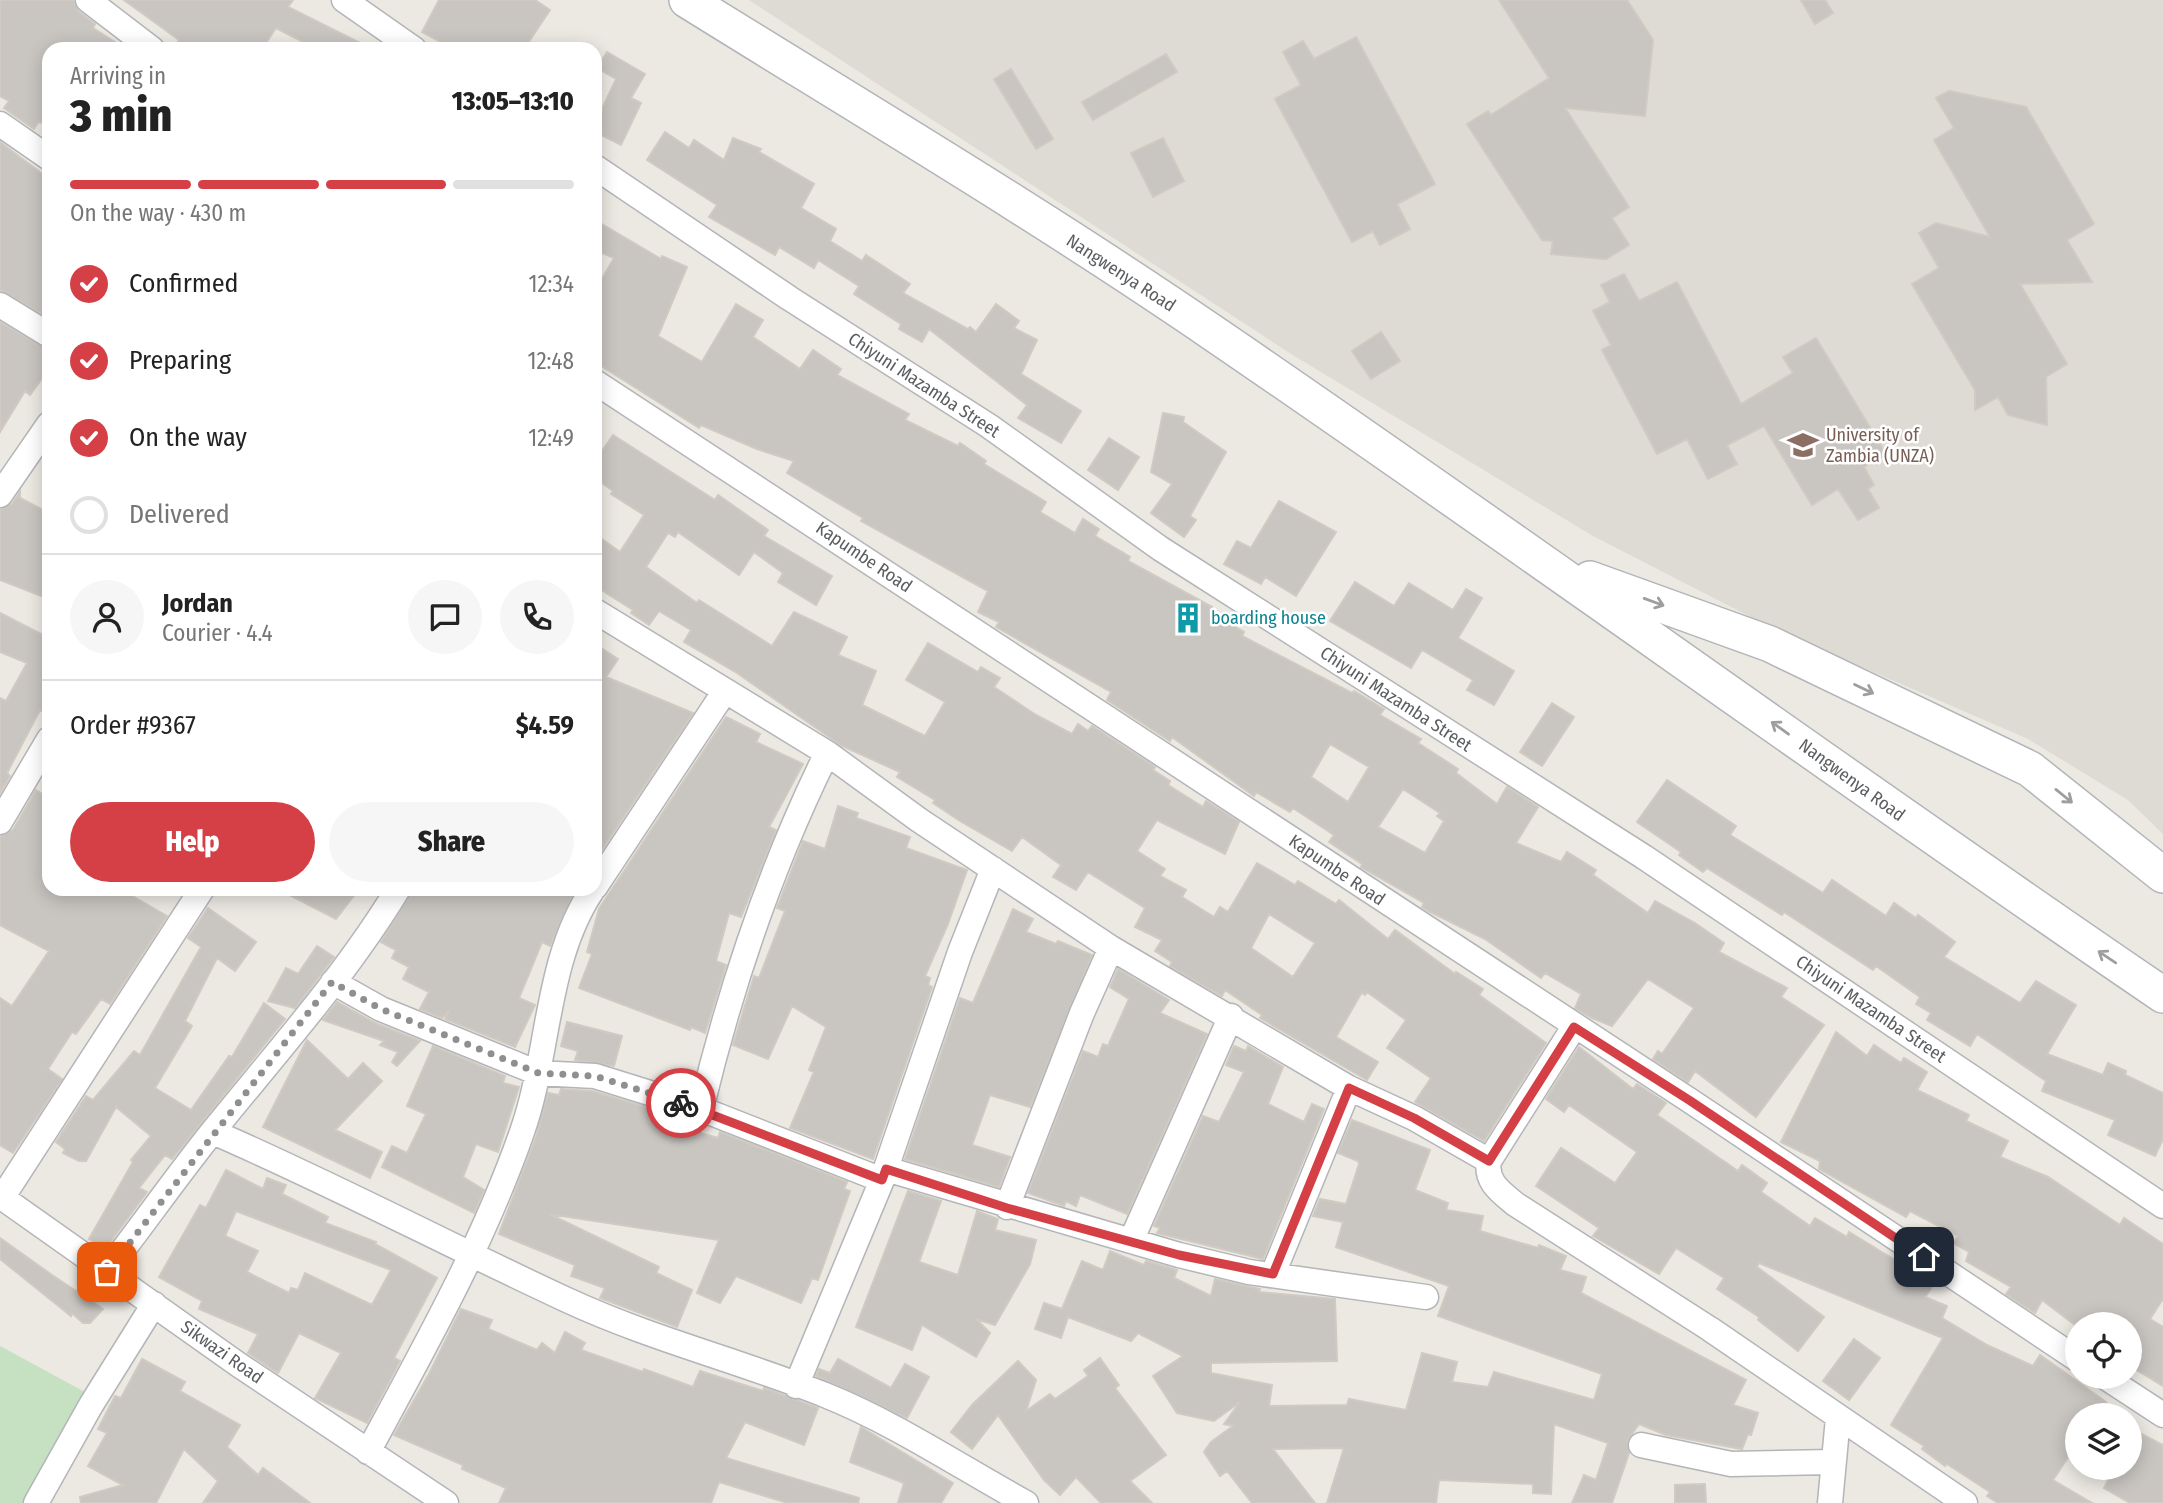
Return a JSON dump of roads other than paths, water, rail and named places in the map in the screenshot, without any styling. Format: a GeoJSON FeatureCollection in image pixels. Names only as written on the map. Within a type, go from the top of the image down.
{"type":"FeatureCollection","features":[{"type":"Feature","properties":{"kind":"main road","name":"Nangwenya Road"},"geometry":{"type":"LineString","coordinates":[[687,0],[1202,325],[1544,562],[1938,842],[2163,995]]}},
{"type":"Feature","properties":{"kind":"main road","name":"Nangwenya Road"},"geometry":{"type":"LineString","coordinates":[[1544,562],[1770,644],[2030,769],[2163,875]]}},
{"type":"Feature","properties":{"kind":"street"},"geometry":{"type":"LineString","coordinates":[[88,0],[143,42]]}},
{"type":"Feature","properties":{"kind":"street"},"geometry":{"type":"LineString","coordinates":[[344,0],[404,42]]}},
{"type":"Feature","properties":{"kind":"street"},"geometry":{"type":"LineString","coordinates":[[0,124],[42,153]]}},
{"type":"Feature","properties":{"kind":"street","name":"Chiyuni Mazamba Street"},"geometry":{"type":"LineString","coordinates":[[602,172],[789,298],[989,426],[1161,549],[1644,857],[2163,1206]]}},
{"type":"Feature","properties":{"kind":"street"},"geometry":{"type":"LineString","coordinates":[[0,305],[42,330]]}},
{"type":"Feature","properties":{"kind":"street","name":"Kapumbe Road"},"geometry":{"type":"LineString","coordinates":[[602,387],[1689,1100],[2065,1351]]}},
{"type":"Feature","properties":{"kind":"street"},"geometry":{"type":"LineString","coordinates":[[2,489],[42,434]]}},
{"type":"Feature","properties":{"kind":"street"},"geometry":{"type":"LineString","coordinates":[[602,615],[827,753],[919,820],[1111,948],[1231,1016],[1349,1088],[1414,1118],[1489,1161]]}},
{"type":"Feature","properties":{"kind":"street"},"geometry":{"type":"LineString","coordinates":[[602,876],[726,691]]}},
{"type":"Feature","properties":{"kind":"street"},"geometry":{"type":"LineString","coordinates":[[0,822],[42,751]]}},
{"type":"Feature","properties":{"kind":"street"},"geometry":{"type":"LineString","coordinates":[[701,1109],[720,1031],[750,931],[786,841],[827,753]]}},
{"type":"Feature","properties":{"kind":"street"},"geometry":{"type":"LineString","coordinates":[[796,1386],[884,1175],[960,952],[993,869]]}},
{"type":"Feature","properties":{"kind":"street"},"geometry":{"type":"LineString","coordinates":[[1,1197],[197,896]]}},
{"type":"Feature","properties":{"kind":"street"},"geometry":{"type":"LineString","coordinates":[[107,1272],[213,1132],[277,1057],[393,896]]}},
{"type":"Feature","properties":{"kind":"street"},"geometry":{"type":"LineString","coordinates":[[368,1452],[474,1254],[523,1131],[565,948],[590,896]]}},
{"type":"Feature","properties":{"kind":"street"},"geometry":{"type":"LineString","coordinates":[[1007,1208],[1082,1013],[1111,948]]}},
{"type":"Feature","properties":{"kind":"street"},"geometry":{"type":"LineString","coordinates":[[332,982],[381,1009],[538,1073],[595,1076],[701,1109],[884,1175],[1249,1272],[1426,1297]]}},
{"type":"Feature","properties":{"kind":"street"},"geometry":{"type":"LineString","coordinates":[[1131,1241],[1231,1016]]}},
{"type":"Feature","properties":{"kind":"street"},"geometry":{"type":"LineString","coordinates":[[1574,1027],[1489,1161],[1487,1169],[1494,1186],[1515,1204],[1710,1329],[1965,1503]]}},
{"type":"Feature","properties":{"kind":"street"},"geometry":{"type":"LineString","coordinates":[[1273,1274],[1349,1088]]}},
{"type":"Feature","properties":{"kind":"street"},"geometry":{"type":"LineString","coordinates":[[213,1132],[331,1184],[650,1336],[796,1386],[875,1418],[1026,1503]]}},
{"type":"Feature","properties":{"kind":"street","name":"Sikwazi Road"},"geometry":{"type":"LineString","coordinates":[[1,1197],[368,1452],[446,1503]]}},
{"type":"Feature","properties":{"kind":"street"},"geometry":{"type":"LineString","coordinates":[[36,1503],[91,1405],[154,1304]]}},
{"type":"Feature","properties":{"kind":"street"},"geometry":{"type":"LineString","coordinates":[[2123,1389],[2163,1415]]}},
{"type":"Feature","properties":{"kind":"street"},"geometry":{"type":"LineString","coordinates":[[1830,1503],[1838,1418]]}},
{"type":"Feature","properties":{"kind":"street"},"geometry":{"type":"LineString","coordinates":[[1641,1445],[1731,1464],[1833,1462]]}},
{"type":"Feature","properties":{"kind":"place","name":"University of Zambia (UNZA)"},"geometry":{"type":"Point","coordinates":[1803,445]}},
{"type":"Feature","properties":{"kind":"place","name":"boarding house"},"geometry":{"type":"Point","coordinates":[1188,618]}}]}
